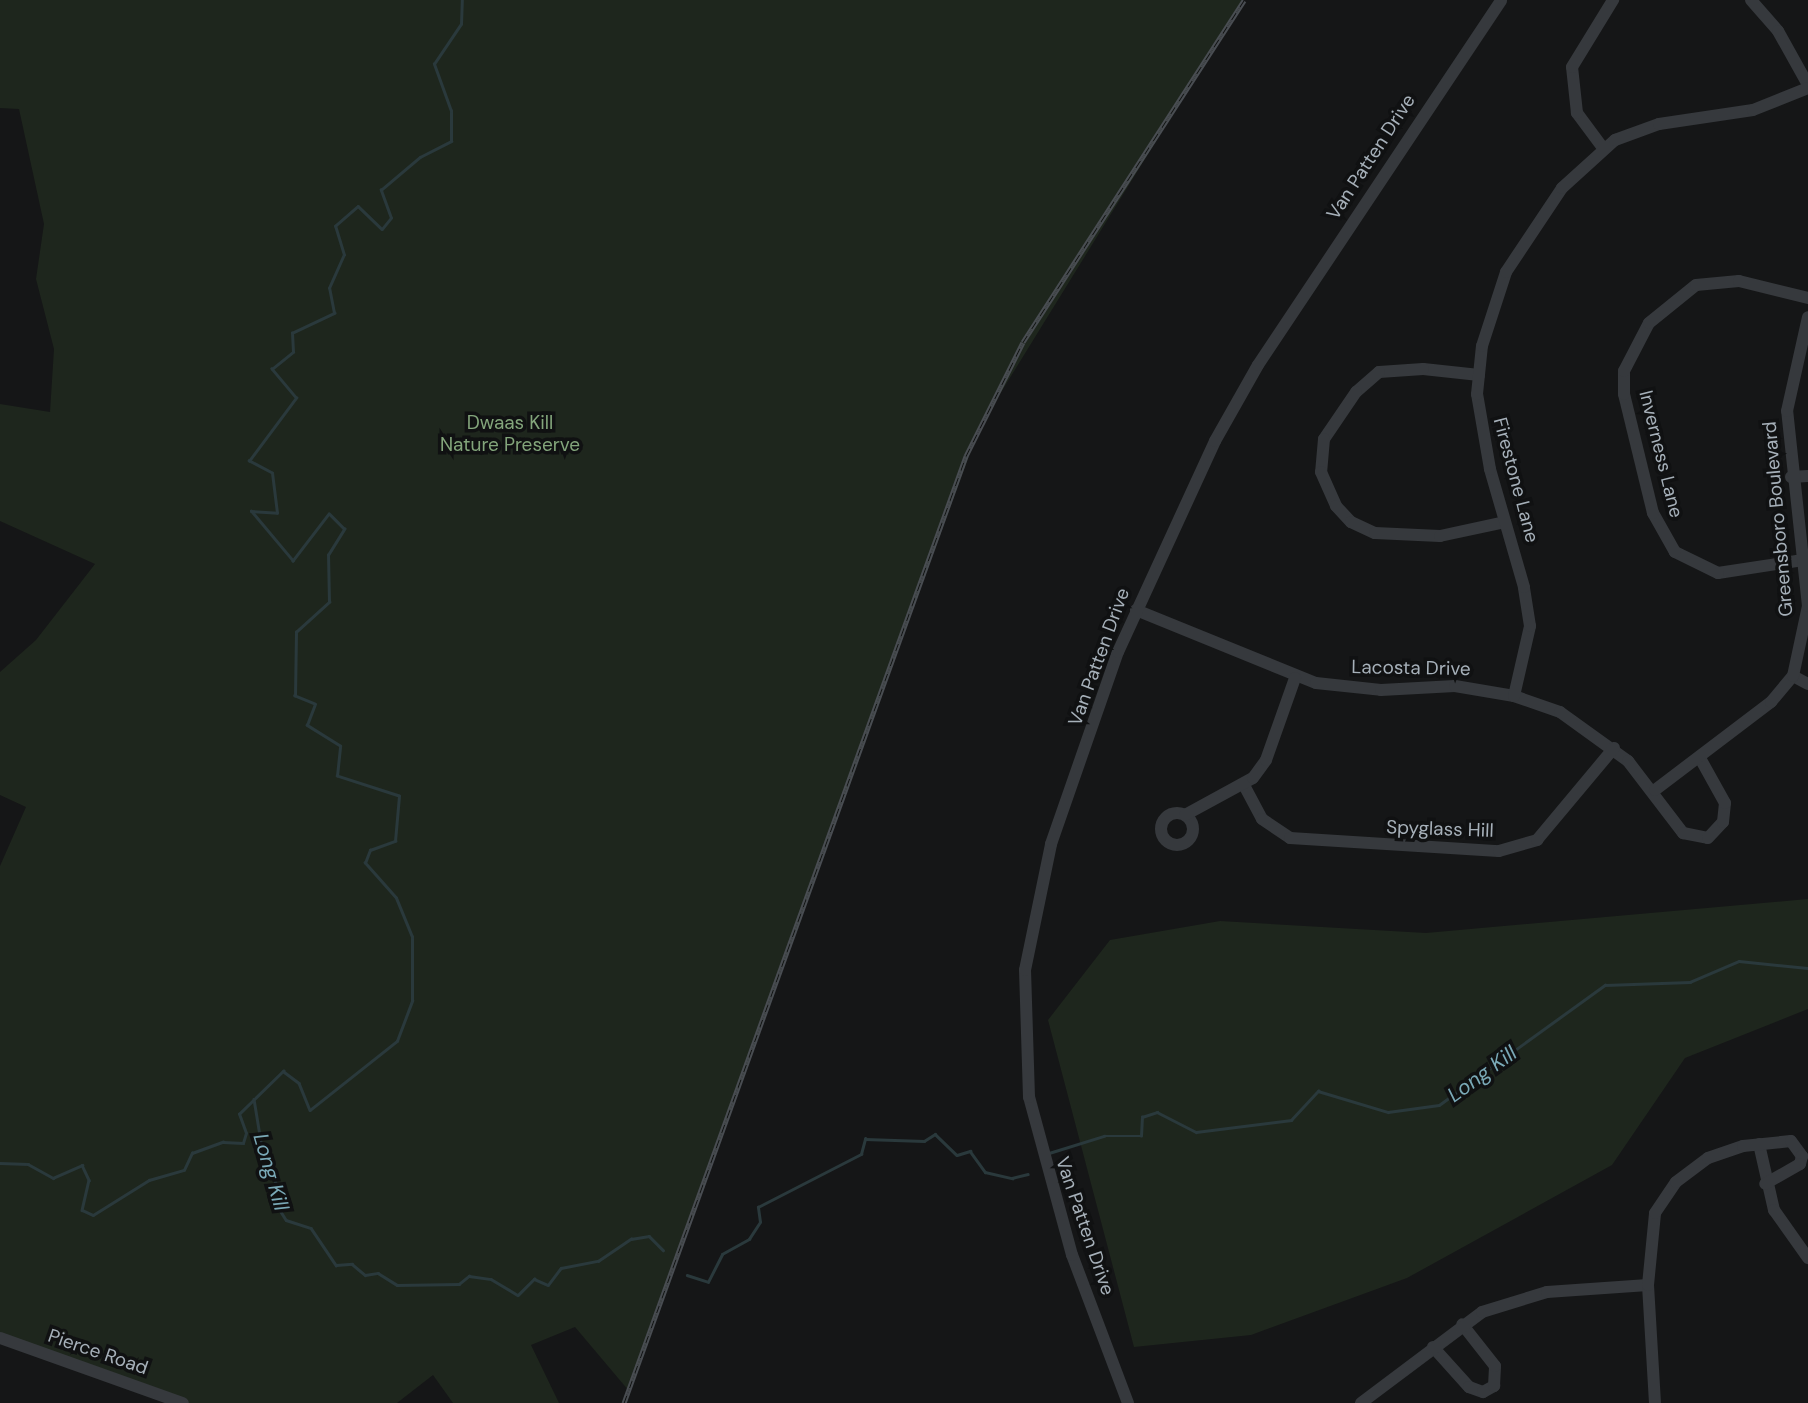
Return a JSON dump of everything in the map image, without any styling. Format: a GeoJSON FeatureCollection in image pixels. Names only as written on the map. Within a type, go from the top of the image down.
{"type":"FeatureCollection","features":[{"type":"Feature","properties":{"kind":"street","name":"Van Patten Drive"},"geometry":{"type":"LineString","coordinates":[[1128,1403],[1039,1149],[1025,1059],[1024,998],[1030,935],[1051,844],[1136,610],[1181,507],[1258,365],[1501,0]]}},
{"type":"Feature","properties":{"kind":"street"},"geometry":{"type":"LineString","coordinates":[[1603,148],[1577,113],[1572,67],[1613,0]]}},
{"type":"Feature","properties":{"kind":"street"},"geometry":{"type":"LineString","coordinates":[[1759,3],[1790,48],[1808,86]]}},
{"type":"Feature","properties":{"kind":"street","name":"Firestone Lane"},"geometry":{"type":"LineString","coordinates":[[1514,696],[1530,626],[1479,415],[1479,374],[1498,293],[1520,246],[1562,188],[1603,148],[1639,129],[1753,110],[1808,86]]}},
{"type":"Feature","properties":{"kind":"street","name":"Inverness Lane"},"geometry":{"type":"LineString","coordinates":[[1803,560],[1718,573],[1675,552],[1653,513],[1624,394],[1625,371],[1649,323],[1696,285],[1739,281],[1808,298]]}},
{"type":"Feature","properties":{"kind":"street","name":"Greensboro Boulevard"},"geometry":{"type":"LineString","coordinates":[[1793,676],[1807,622],[1803,560],[1791,477],[1787,411],[1808,317]]}},
{"type":"Feature","properties":{"kind":"street"},"geometry":{"type":"LineString","coordinates":[[1479,374],[1423,369],[1379,372],[1356,392],[1324,439],[1321,472],[1336,506],[1351,522],[1375,533],[1440,536],[1505,522]]}},
{"type":"Feature","properties":{"kind":"street"},"geometry":{"type":"LineString","coordinates":[[1791,477],[1808,476]]}},
{"type":"Feature","properties":{"kind":"street","name":"Lacosta Drive"},"geometry":{"type":"LineString","coordinates":[[1136,610],[1295,678],[1381,690],[1455,686],[1514,696],[1560,712],[1614,748],[1655,790],[1684,833],[1701,838],[1716,832],[1725,803],[1700,758]]}},
{"type":"Feature","properties":{"kind":"street"},"geometry":{"type":"LineString","coordinates":[[1655,790],[1770,702],[1793,676],[1808,684]]}},
{"type":"Feature","properties":{"kind":"street"},"geometry":{"type":"LineString","coordinates":[[1185,815],[1245,787],[1266,760],[1295,678]]}},
{"type":"Feature","properties":{"kind":"street","name":"Spyglass Hill"},"geometry":{"type":"LineString","coordinates":[[1245,787],[1262,819],[1290,838],[1499,851],[1537,841],[1614,748]]}},
{"type":"Feature","properties":{"kind":"street"},"geometry":{"type":"LineString","coordinates":[[1655,1403],[1648,1285],[1650,1227],[1664,1196],[1708,1158],[1759,1144],[1791,1141],[1802,1156],[1791,1172],[1765,1184]]}},
{"type":"Feature","properties":{"kind":"street"},"geometry":{"type":"LineString","coordinates":[[1759,1144],[1765,1184],[1784,1228],[1808,1258]]}},
{"type":"Feature","properties":{"kind":"street"},"geometry":{"type":"LineString","coordinates":[[1361,1403],[1462,1324],[1506,1303],[1573,1288],[1648,1285]]}},
{"type":"Feature","properties":{"kind":"street"},"geometry":{"type":"LineString","coordinates":[[1433,1347],[1468,1387],[1483,1392],[1494,1386],[1495,1366],[1462,1324]]}},
{"type":"Feature","properties":{"kind":"street","name":"Pierce Road"},"geometry":{"type":"LineString","coordinates":[[0,1338],[183,1403]]}},
{"type":"Feature","properties":{"kind":"green space","name":"Dwaas Kill Nature Preserve"},"geometry":{"type":"Polygon","coordinates":[[[0,0],[1243,0],[979,428],[629,1391],[575,1327],[531,1345],[559,1403],[453,1403],[433,1375],[397,1403],[181,1403],[0,1337],[0,866],[26,807],[0,795],[0,672],[36,640],[95,564],[0,521],[0,404],[50,412],[54,349],[36,279],[44,224],[19,109],[0,108],[0,0]]]}},
{"type":"Feature","properties":{"kind":"green space"},"geometry":{"type":"Polygon","coordinates":[[[1808,899],[1808,1009],[1685,1058],[1612,1165],[1407,1278],[1251,1335],[1134,1347],[1048,1020],[1110,940],[1220,921],[1426,933],[1808,899]]]}},
{"type":"Feature","properties":{"kind":"waterway"},"geometry":{"type":"LineString","coordinates":[[0,1163],[28,1164],[53,1178],[82,1165],[89,1180],[82,1210],[93,1215],[149,1180],[184,1170],[192,1153],[223,1142],[243,1143],[246,1133],[239,1114],[283,1071],[299,1083],[310,1110],[397,1041],[412,1001],[412,937],[396,898],[365,863],[370,850],[395,841],[399,796],[337,776],[340,746],[307,725],[315,704],[295,696],[296,632],[329,602],[328,555],[344,529],[329,514],[293,561],[251,511],[277,513],[272,473],[249,461],[296,398],[272,369],[293,352],[292,333],[334,313],[329,288],[344,255],[335,226],[358,206],[382,229],[391,218],[381,190],[420,157],[451,141],[451,111],[434,64],[461,24],[462,0]]}},
{"type":"Feature","properties":{"kind":"waterway","name":"Long Kill"},"geometry":{"type":"LineString","coordinates":[[1049,1153],[1104,1136],[1141,1136],[1142,1117],[1157,1112],[1196,1132],[1291,1120],[1318,1091],[1388,1112],[1439,1105],[1605,985],[1690,982],[1739,961],[1808,968]]}},
{"type":"Feature","properties":{"kind":"waterway","name":"Long Kill"},"geometry":{"type":"LineString","coordinates":[[254,1099],[264,1160],[283,1196],[278,1207],[286,1220],[311,1228],[336,1265],[352,1264],[365,1275],[378,1273],[397,1285],[459,1284],[469,1276],[491,1279],[518,1295],[534,1279],[548,1285],[561,1268],[598,1261],[631,1239],[649,1236],[663,1250]]}},
{"type":"Feature","properties":{"kind":"waterway","name":"Long Kill"},"geometry":{"type":"LineString","coordinates":[[687,1275],[708,1282],[722,1254],[749,1239],[760,1222],[758,1207],[861,1154],[865,1139],[924,1141],[935,1134],[957,1155],[970,1151],[985,1172],[1012,1178],[1028,1174]]}},
{"type":"Feature","properties":{"kind":"railway"},"geometry":{"type":"LineString","coordinates":[[624,1403],[966,456],[1023,342],[1244,0]]}}]}
